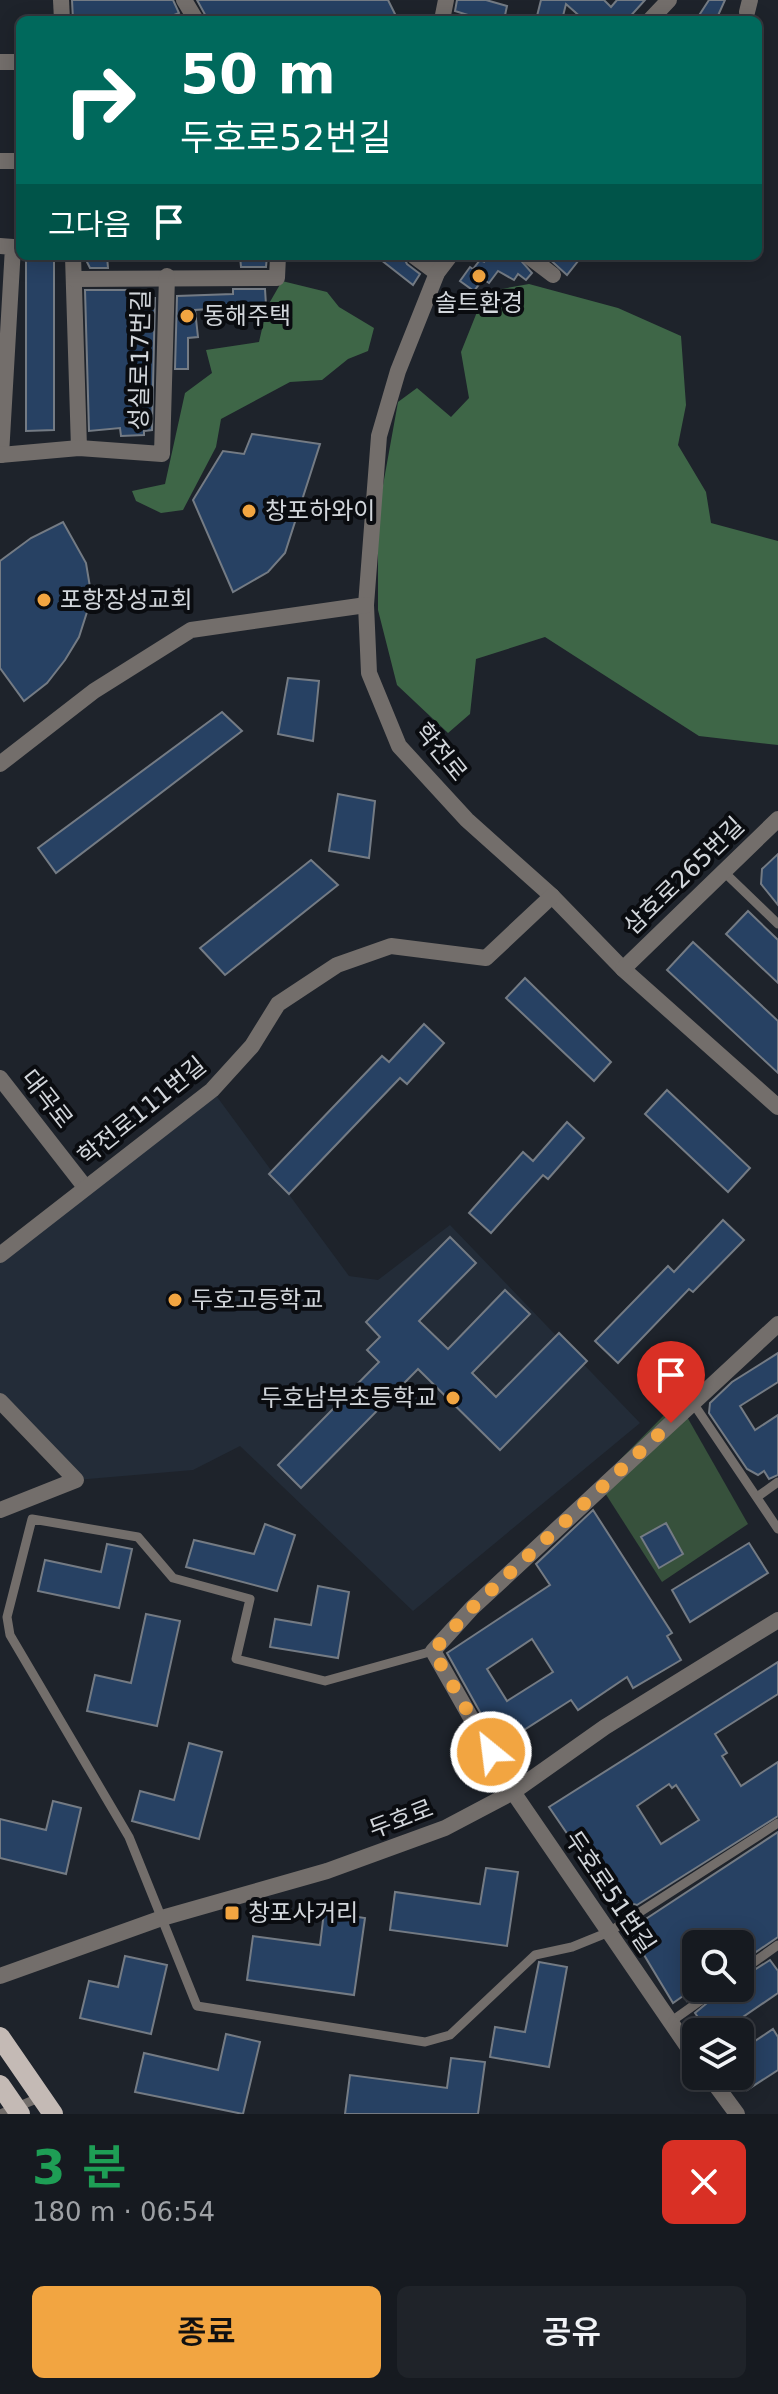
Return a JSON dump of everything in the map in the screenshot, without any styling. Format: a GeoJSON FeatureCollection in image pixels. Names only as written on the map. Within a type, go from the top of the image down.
{"type":"FeatureCollection","features":[{"type":"Feature","properties":{"kind":"main road"},"geometry":{"type":"LineString","coordinates":[[0,2037],[47,2105]]}},
{"type":"Feature","properties":{"kind":"main road"},"geometry":{"type":"LineString","coordinates":[[0,2085],[12,2112]]}},
{"type":"Feature","properties":{"kind":"street"},"geometry":{"type":"LineString","coordinates":[[654,16],[669,0]]}},
{"type":"Feature","properties":{"kind":"street"},"geometry":{"type":"LineString","coordinates":[[0,246],[13,247],[1,455]]}},
{"type":"Feature","properties":{"kind":"street"},"geometry":{"type":"LineString","coordinates":[[73,260],[79,448]]}},
{"type":"Feature","properties":{"kind":"street"},"geometry":{"type":"LineString","coordinates":[[167,276],[277,278],[278,260]]}},
{"type":"Feature","properties":{"kind":"street"},"geometry":{"type":"LineString","coordinates":[[419,260],[437,273]]}},
{"type":"Feature","properties":{"kind":"street","name":"학전로"},"geometry":{"type":"LineString","coordinates":[[447,260],[437,273],[398,371],[379,436],[366,605],[369,673],[399,746],[467,820],[552,896],[623,969],[778,1107]]}},
{"type":"Feature","properties":{"kind":"street"},"geometry":{"type":"LineString","coordinates":[[533,260],[553,275]]}},
{"type":"Feature","properties":{"kind":"street","name":"성실로17번길"},"geometry":{"type":"LineString","coordinates":[[1,455],[79,448],[162,454],[167,276],[74,279]]}},
{"type":"Feature","properties":{"kind":"street"},"geometry":{"type":"LineString","coordinates":[[0,764],[94,691],[191,630],[366,605]]}},
{"type":"Feature","properties":{"kind":"street","name":"삼호로265번길"},"geometry":{"type":"LineString","coordinates":[[623,969],[778,819]]}},
{"type":"Feature","properties":{"kind":"street","name":"학전로111번길"},"geometry":{"type":"LineString","coordinates":[[0,1255],[212,1090],[252,1046],[278,1004],[337,965],[391,946],[486,958],[552,896]]}},
{"type":"Feature","properties":{"kind":"street","name":"대곡로"},"geometry":{"type":"LineString","coordinates":[[0,1078],[85,1187]]}},
{"type":"Feature","properties":{"kind":"street"},"geometry":{"type":"LineString","coordinates":[[433,1651],[472,1608],[778,1324]]}},
{"type":"Feature","properties":{"kind":"street"},"geometry":{"type":"LineString","coordinates":[[0,1510],[76,1480],[1,1403]]}},
{"type":"Feature","properties":{"kind":"street","name":"두호로"},"geometry":{"type":"LineString","coordinates":[[0,1976],[162,1918],[327,1871],[445,1828],[513,1792],[605,1727],[778,1620]]}},
{"type":"Feature","properties":{"kind":"street","name":"두호로51번길"},"geometry":{"type":"LineString","coordinates":[[433,1651],[513,1792],[682,2040]]}},
{"type":"Feature","properties":{"kind":"street"},"geometry":{"type":"LineString","coordinates":[[719,2090],[737,2114]]}},
{"type":"Feature","properties":{"kind":"lane"},"geometry":{"type":"LineString","coordinates":[[724,872],[778,924]]}},
{"type":"Feature","properties":{"kind":"lane"},"geometry":{"type":"LineString","coordinates":[[693,1403],[778,1529]]}},
{"type":"Feature","properties":{"kind":"lane"},"geometry":{"type":"LineString","coordinates":[[757,1497],[778,1482]]}},
{"type":"Feature","properties":{"kind":"lane"},"geometry":{"type":"LineString","coordinates":[[433,1651],[325,1681],[236,1659],[250,1599],[173,1578],[138,1537],[32,1519],[7,1617],[10,1635],[129,1837],[197,2006],[425,2042],[450,2035],[535,1955],[572,1947],[609,1932],[778,1823]]}},
{"type":"Feature","properties":{"kind":"lane"},"geometry":{"type":"LineString","coordinates":[[754,1962],[778,1945]]}},
{"type":"Feature","properties":{"kind":"lane"},"geometry":{"type":"LineString","coordinates":[[669,2023],[698,2002]]}},
{"type":"Feature","properties":{"kind":"lane"},"geometry":{"type":"LineString","coordinates":[[12,2112],[47,2105]]}},
{"type":"Feature","properties":{"kind":"shaded area"},"geometry":{"type":"Polygon","coordinates":[[[212,1090],[349,1276],[378,1280],[450,1225],[640,1423],[413,1611],[240,1446],[193,1470],[76,1480],[0,1401],[0,1255],[212,1090]]]}},
{"type":"Feature","properties":{"kind":"green space"},"geometry":{"type":"Polygon","coordinates":[[[282,281],[327,292],[339,307],[374,328],[368,351],[348,359],[322,380],[290,382],[221,419],[216,447],[183,510],[161,513],[136,501],[132,491],[165,484],[185,393],[212,373],[206,350],[259,342],[267,307],[282,281]]]}},
{"type":"Feature","properties":{"kind":"green space"},"geometry":{"type":"Polygon","coordinates":[[[529,284],[618,308],[681,336],[686,405],[678,445],[706,492],[711,523],[778,541],[778,745],[699,736],[545,637],[476,659],[470,714],[448,733],[397,685],[378,610],[378,513],[398,402],[417,388],[451,417],[469,398],[461,352],[485,292],[529,284]]]}},
{"type":"Feature","properties":{"kind":"green space"},"geometry":{"type":"Polygon","coordinates":[[[678,1401],[748,1524],[662,1582],[598,1482],[678,1401]]]}},
{"type":"Feature","properties":{"kind":"building"},"geometry":{"type":"Polygon","coordinates":[[[72,0],[173,0],[179,13],[175,16],[73,16],[72,0]]]}},
{"type":"Feature","properties":{"kind":"building"},"geometry":{"type":"Polygon","coordinates":[[[197,0],[388,0],[396,16],[206,16],[197,0]]]}},
{"type":"Feature","properties":{"kind":"building"},"geometry":{"type":"Polygon","coordinates":[[[457,0],[486,0],[507,6],[505,16],[471,16],[455,11],[457,0]]]}},
{"type":"Feature","properties":{"kind":"building"},"geometry":{"type":"Polygon","coordinates":[[[541,0],[604,0],[611,7],[617,0],[645,0],[631,16],[580,16],[566,4],[563,16],[537,16],[541,0]]]}},
{"type":"Feature","properties":{"kind":"building"},"geometry":{"type":"Polygon","coordinates":[[[709,0],[725,0],[718,16],[699,16],[709,0]]]}},
{"type":"Feature","properties":{"kind":"building"},"geometry":{"type":"Polygon","coordinates":[[[26,260],[54,260],[54,430],[26,431],[26,260]]]}},
{"type":"Feature","properties":{"kind":"building"},"geometry":{"type":"Polygon","coordinates":[[[86,260],[107,260],[108,268],[90,268],[86,260]]]}},
{"type":"Feature","properties":{"kind":"building"},"geometry":{"type":"Polygon","coordinates":[[[240,260],[267,260],[266,267],[241,267],[240,260]]]}},
{"type":"Feature","properties":{"kind":"building"},"geometry":{"type":"Polygon","coordinates":[[[381,260],[405,260],[420,274],[413,285],[381,260]]]}},
{"type":"Feature","properties":{"kind":"building"},"geometry":{"type":"Polygon","coordinates":[[[480,260],[485,262],[483,260],[521,260],[532,273],[526,280],[518,274],[514,280],[498,271],[489,283],[483,279],[474,291],[460,281],[470,267],[473,269],[480,260]]]}},
{"type":"Feature","properties":{"kind":"building"},"geometry":{"type":"Polygon","coordinates":[[[550,260],[579,260],[567,275],[550,260]]]}},
{"type":"Feature","properties":{"kind":"building"},"geometry":{"type":"Polygon","coordinates":[[[233,289],[265,289],[266,305],[195,310],[198,337],[188,338],[188,369],[175,369],[177,296],[233,294],[233,289]]]}},
{"type":"Feature","properties":{"kind":"building"},"geometry":{"type":"Polygon","coordinates":[[[85,290],[151,290],[152,298],[155,298],[152,430],[144,431],[144,435],[121,436],[120,428],[89,431],[85,290]]]}},
{"type":"Feature","properties":{"kind":"building","name":"창포하와이"},"geometry":{"type":"Polygon","coordinates":[[[252,434],[320,444],[285,553],[268,572],[233,592],[193,500],[223,451],[244,454],[252,434]]]}},
{"type":"Feature","properties":{"kind":"building","name":"포항장성교회"},"geometry":{"type":"Polygon","coordinates":[[[63,522],[86,563],[90,587],[87,612],[79,637],[65,660],[47,683],[24,701],[0,668],[0,561],[31,538],[63,522]]]}},
{"type":"Feature","properties":{"kind":"building"},"geometry":{"type":"Polygon","coordinates":[[[288,678],[319,681],[313,741],[278,734],[288,678]]]}},
{"type":"Feature","properties":{"kind":"building"},"geometry":{"type":"Polygon","coordinates":[[[222,712],[242,731],[56,873],[38,848],[222,712]]]}},
{"type":"Feature","properties":{"kind":"building"},"geometry":{"type":"Polygon","coordinates":[[[338,794],[375,801],[369,858],[329,851],[338,794]]]}},
{"type":"Feature","properties":{"kind":"building"},"geometry":{"type":"Polygon","coordinates":[[[778,854],[778,905],[761,884],[762,869],[778,854]]]}},
{"type":"Feature","properties":{"kind":"building"},"geometry":{"type":"Polygon","coordinates":[[[311,860],[338,885],[225,975],[200,948],[311,860]]]}},
{"type":"Feature","properties":{"kind":"building"},"geometry":{"type":"Polygon","coordinates":[[[748,911],[778,940],[778,983],[726,934],[748,911]]]}},
{"type":"Feature","properties":{"kind":"building"},"geometry":{"type":"Polygon","coordinates":[[[693,942],[778,1021],[778,1073],[667,970],[693,942]]]}},
{"type":"Feature","properties":{"kind":"building"},"geometry":{"type":"Polygon","coordinates":[[[525,978],[611,1062],[594,1081],[506,998],[525,978]]]}},
{"type":"Feature","properties":{"kind":"building"},"geometry":{"type":"Polygon","coordinates":[[[424,1024],[444,1043],[407,1084],[400,1078],[289,1194],[269,1174],[382,1056],[389,1062],[424,1024]]]}},
{"type":"Feature","properties":{"kind":"building"},"geometry":{"type":"Polygon","coordinates":[[[667,1090],[750,1168],[728,1192],[645,1114],[667,1090]]]}},
{"type":"Feature","properties":{"kind":"building"},"geometry":{"type":"Polygon","coordinates":[[[567,1122],[584,1138],[548,1179],[543,1175],[491,1233],[469,1213],[523,1152],[533,1161],[567,1122]]]}},
{"type":"Feature","properties":{"kind":"building"},"geometry":{"type":"Polygon","coordinates":[[[723,1220],[744,1240],[693,1292],[689,1289],[618,1363],[595,1341],[668,1266],[674,1272],[723,1220]]]}},
{"type":"Feature","properties":{"kind":"building"},"geometry":{"type":"Polygon","coordinates":[[[450,1237],[476,1263],[419,1321],[448,1349],[505,1290],[530,1314],[472,1373],[496,1397],[559,1333],[587,1361],[500,1450],[418,1369],[301,1488],[278,1465],[379,1362],[367,1350],[380,1337],[366,1322],[450,1237]]]}},
{"type":"Feature","properties":{"kind":"building"},"geometry":{"type":"Polygon","coordinates":[[[778,1353],[778,1382],[740,1406],[755,1430],[778,1415],[778,1475],[769,1479],[764,1471],[758,1475],[747,1469],[709,1413],[710,1403],[732,1382],[778,1353]]]}},
{"type":"Feature","properties":{"kind":"building"},"geometry":{"type":"Polygon","coordinates":[[[593,1510],[672,1633],[667,1636],[681,1660],[633,1688],[627,1677],[578,1710],[571,1700],[499,1746],[447,1653],[550,1585],[536,1564],[593,1510]],[[532,1639],[487,1669],[507,1701],[553,1672],[532,1639]]]}},
{"type":"Feature","properties":{"kind":"building"},"geometry":{"type":"Polygon","coordinates":[[[666,1523],[683,1554],[659,1568],[641,1537],[666,1523]]]}},
{"type":"Feature","properties":{"kind":"building"},"geometry":{"type":"Polygon","coordinates":[[[265,1524],[295,1535],[277,1591],[186,1567],[194,1540],[254,1554],[265,1524]]]}},
{"type":"Feature","properties":{"kind":"building"},"geometry":{"type":"Polygon","coordinates":[[[749,1543],[768,1573],[690,1622],[672,1590],[749,1543]]]}},
{"type":"Feature","properties":{"kind":"building"},"geometry":{"type":"Polygon","coordinates":[[[107,1544],[132,1549],[119,1608],[38,1591],[45,1560],[101,1572],[107,1544]]]}},
{"type":"Feature","properties":{"kind":"building"},"geometry":{"type":"Polygon","coordinates":[[[318,1586],[349,1592],[338,1658],[270,1647],[275,1619],[311,1625],[318,1586]]]}},
{"type":"Feature","properties":{"kind":"building"},"geometry":{"type":"Polygon","coordinates":[[[146,1614],[180,1621],[157,1726],[87,1711],[95,1675],[131,1683],[146,1614]]]}},
{"type":"Feature","properties":{"kind":"building"},"geometry":{"type":"Polygon","coordinates":[[[778,1662],[778,1694],[715,1734],[727,1753],[722,1756],[741,1786],[778,1762],[778,1816],[637,1905],[611,1898],[549,1807],[778,1662]],[[669,1784],[637,1806],[661,1844],[699,1820],[676,1785],[672,1788],[669,1784]]]}},
{"type":"Feature","properties":{"kind":"building"},"geometry":{"type":"Polygon","coordinates":[[[189,1743],[222,1752],[199,1839],[132,1821],[140,1791],[174,1800],[189,1743]]]}},
{"type":"Feature","properties":{"kind":"building"},"geometry":{"type":"Polygon","coordinates":[[[53,1801],[81,1808],[66,1874],[0,1858],[0,1819],[46,1830],[53,1801]]]}},
{"type":"Feature","properties":{"kind":"building"},"geometry":{"type":"Polygon","coordinates":[[[778,1832],[778,1937],[754,1953],[754,1930],[682,1930],[682,1997],[673,2003],[629,1930],[778,1832]]]}},
{"type":"Feature","properties":{"kind":"building"},"geometry":{"type":"Polygon","coordinates":[[[486,1868],[518,1872],[507,1946],[390,1930],[395,1892],[480,1904],[486,1868]]]}},
{"type":"Feature","properties":{"kind":"building"},"geometry":{"type":"Polygon","coordinates":[[[324,1912],[365,1918],[354,1995],[247,1980],[253,1936],[320,1945],[324,1912]]]}},
{"type":"Feature","properties":{"kind":"building"},"geometry":{"type":"Polygon","coordinates":[[[125,1956],[167,1965],[151,2034],[80,2018],[89,1981],[118,1987],[125,1956]]]}},
{"type":"Feature","properties":{"kind":"building"},"geometry":{"type":"Polygon","coordinates":[[[770,1960],[778,1971],[778,1993],[741,2018],[698,2018],[695,2013],[708,2002],[754,2002],[754,1970],[770,1960]]]}},
{"type":"Feature","properties":{"kind":"building"},"geometry":{"type":"Polygon","coordinates":[[[539,1962],[567,1967],[549,2067],[490,2057],[495,2027],[525,2032],[539,1962]]]}},
{"type":"Feature","properties":{"kind":"building"},"geometry":{"type":"Polygon","coordinates":[[[773,2029],[778,2037],[778,2070],[754,2085],[754,2042],[773,2029]]]}},
{"type":"Feature","properties":{"kind":"building"},"geometry":{"type":"Polygon","coordinates":[[[226,2034],[260,2042],[243,2114],[135,2092],[144,2053],[218,2070],[226,2034]]]}},
{"type":"Feature","properties":{"kind":"building"},"geometry":{"type":"Polygon","coordinates":[[[451,2058],[485,2062],[478,2114],[345,2114],[350,2075],[447,2088],[451,2058]]]}},
{"type":"Feature","properties":{"kind":"place","name":"솔트환경"},"geometry":{"type":"Point","coordinates":[479,276]}},
{"type":"Feature","properties":{"kind":"place","name":"동해주택"},"geometry":{"type":"Point","coordinates":[187,316]}},
{"type":"Feature","properties":{"kind":"place","name":"창포하와이"},"geometry":{"type":"Point","coordinates":[249,511]}},
{"type":"Feature","properties":{"kind":"place","name":"포항장성교회"},"geometry":{"type":"Point","coordinates":[44,600]}},
{"type":"Feature","properties":{"kind":"place","name":"두호고등학교"},"geometry":{"type":"Point","coordinates":[175,1300]}},
{"type":"Feature","properties":{"kind":"place","name":"두호남부초등학교"},"geometry":{"type":"Point","coordinates":[453,1398]}},
{"type":"Feature","properties":{"kind":"place","name":"창포사거리"},"geometry":{"type":"Point","coordinates":[232,1913]}},
{"type":"Feature","properties":{"kind":"route"},"geometry":{"type":"LineString","coordinates":[[491,1752],[433,1651],[472,1608],[671,1423]]}}]}
